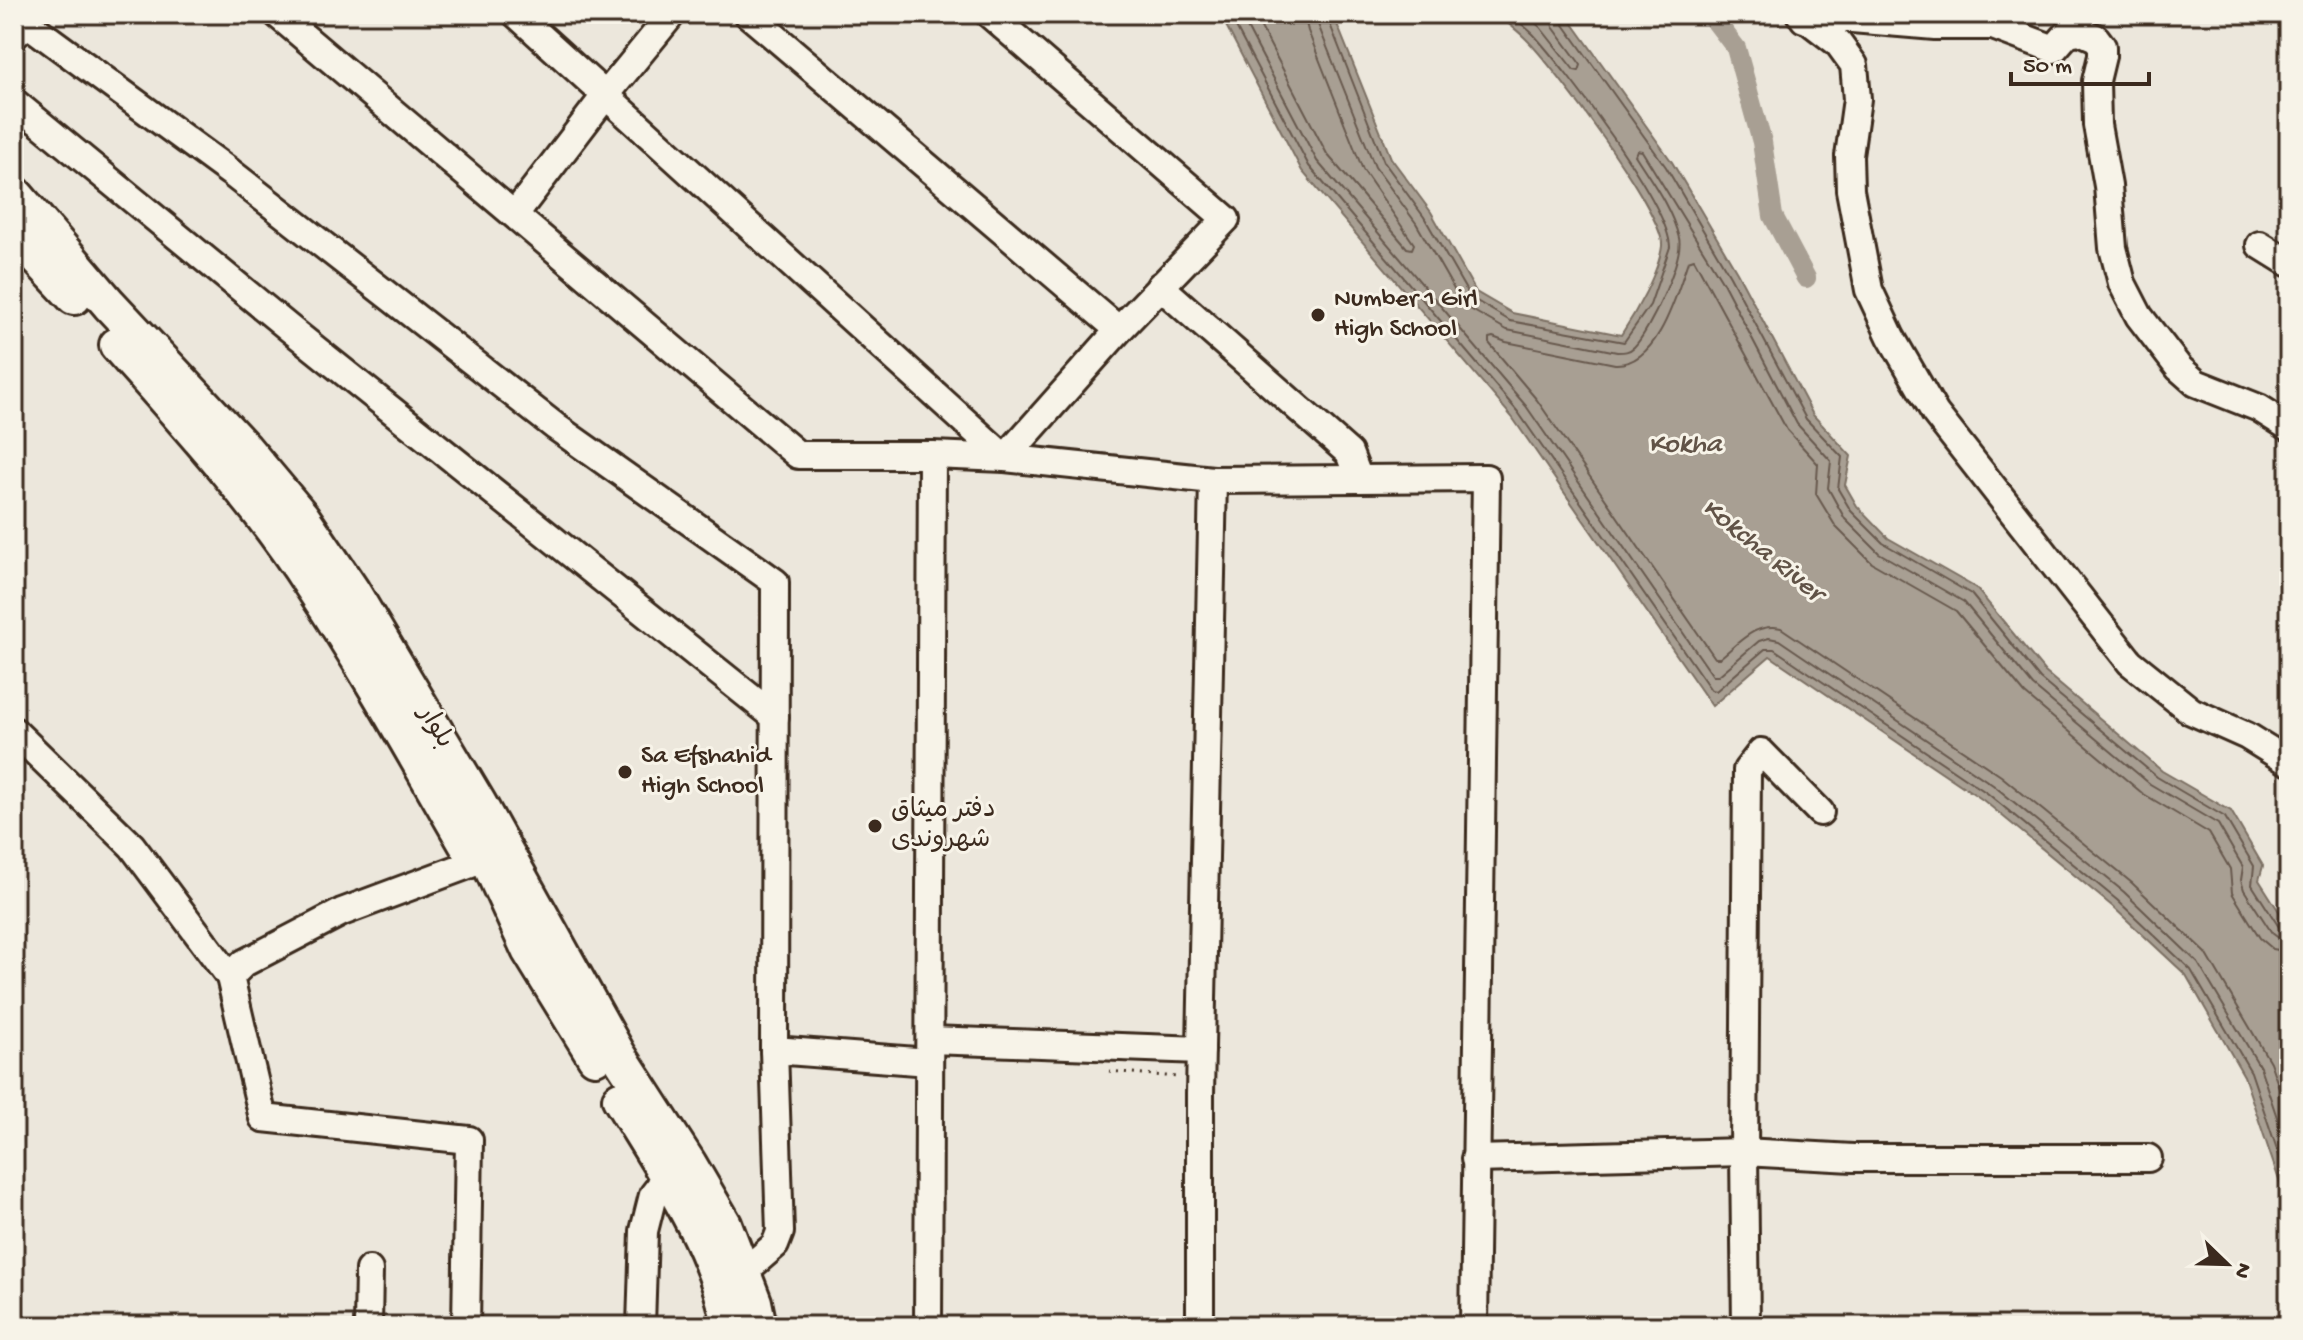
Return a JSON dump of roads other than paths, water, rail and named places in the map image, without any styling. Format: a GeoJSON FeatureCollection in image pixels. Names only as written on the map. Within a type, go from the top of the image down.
{"type":"FeatureCollection","features":[{"type":"Feature","properties":{"kind":"main road","name":"بلوار"},"geometry":{"type":"LineString","coordinates":[[14,193],[109,304],[245,449],[302,517],[352,591],[479,804],[667,1177],[693,1221],[724,1294],[730,1326]]}},
{"type":"Feature","properties":{"kind":"main road","name":"بلوار"},"geometry":{"type":"LineString","coordinates":[[14,233],[64,285],[241,488],[311,584],[468,847],[487,858],[529,950],[717,1212],[744,1272],[759,1326]]}},
{"type":"Feature","properties":{"kind":"street"},"geometry":{"type":"LineString","coordinates":[[277,14],[798,455],[1005,458],[1213,480],[1486,478],[1474,1326]]}},
{"type":"Feature","properties":{"kind":"street"},"geometry":{"type":"LineString","coordinates":[[516,14],[1005,458]]}},
{"type":"Feature","properties":{"kind":"street"},"geometry":{"type":"LineString","coordinates":[[515,214],[672,14]]}},
{"type":"Feature","properties":{"kind":"street"},"geometry":{"type":"LineString","coordinates":[[748,14],[1119,330]]}},
{"type":"Feature","properties":{"kind":"street"},"geometry":{"type":"LineString","coordinates":[[989,14],[1226,219],[1119,330],[1005,458]]}},
{"type":"Feature","properties":{"kind":"street"},"geometry":{"type":"LineString","coordinates":[[2023,14],[2080,31],[2096,38],[2102,46],[2096,81],[2097,125],[2108,186],[2113,248],[2122,283],[2139,316],[2179,368],[2196,383],[2259,408],[2289,427]]}},
{"type":"Feature","properties":{"kind":"street"},"geometry":{"type":"LineString","coordinates":[[1802,17],[1935,26],[1993,26],[2054,49],[2067,29]]}},
{"type":"Feature","properties":{"kind":"street"},"geometry":{"type":"LineString","coordinates":[[1802,17],[1838,43],[1854,65],[1857,99],[1849,156],[1850,190],[1869,290],[1891,337],[1935,413],[2130,662],[2191,711],[2247,736],[2289,762]]}},
{"type":"Feature","properties":{"kind":"street"},"geometry":{"type":"LineString","coordinates":[[14,36],[27,23],[230,172],[556,427],[775,582],[774,1050],[780,1232],[775,1245],[744,1272]]}},
{"type":"Feature","properties":{"kind":"street"},"geometry":{"type":"LineString","coordinates":[[14,102],[289,328],[775,717]]}},
{"type":"Feature","properties":{"kind":"street"},"geometry":{"type":"LineString","coordinates":[[2260,245],[2289,263]]}},
{"type":"Feature","properties":{"kind":"street"},"geometry":{"type":"LineString","coordinates":[[1160,286],[1349,453],[1359,479]]}},
{"type":"Feature","properties":{"kind":"street"},"geometry":{"type":"LineString","coordinates":[[928,1326],[932,455]]}},
{"type":"Feature","properties":{"kind":"street"},"geometry":{"type":"LineString","coordinates":[[1200,1326],[1200,1079],[1213,480]]}},
{"type":"Feature","properties":{"kind":"street"},"geometry":{"type":"LineString","coordinates":[[14,731],[132,846],[230,977],[263,1118],[469,1140],[466,1326]]}},
{"type":"Feature","properties":{"kind":"street"},"geometry":{"type":"LineString","coordinates":[[1746,1326],[1747,770],[1761,752],[1820,812]]}},
{"type":"Feature","properties":{"kind":"street"},"geometry":{"type":"LineString","coordinates":[[230,977],[244,963],[342,912],[487,858]]}},
{"type":"Feature","properties":{"kind":"street"},"geometry":{"type":"LineString","coordinates":[[774,1050],[1201,1050]]}},
{"type":"Feature","properties":{"kind":"street"},"geometry":{"type":"LineString","coordinates":[[1475,1159],[1744,1152],[1853,1158],[2148,1158]]}},
{"type":"Feature","properties":{"kind":"street"},"geometry":{"type":"LineString","coordinates":[[641,1326],[644,1231],[653,1195],[667,1177]]}},
{"type":"Feature","properties":{"kind":"street"},"geometry":{"type":"LineString","coordinates":[[368,1326],[369,1270]]}},
{"type":"Feature","properties":{"kind":"water","name":"Kokha"},"geometry":{"type":"Polygon","coordinates":[[[1220,14],[1333,14],[1391,158],[1431,212],[1476,292],[1512,313],[1621,335],[1656,268],[1662,246],[1658,229],[1627,173],[1581,107],[1539,53],[1497,14],[1566,14],[1672,162],[1737,272],[1813,415],[1851,456],[1845,485],[1857,506],[1888,538],[1976,588],[2045,672],[2162,771],[2231,811],[2263,866],[2259,880],[2289,927],[2289,1210],[2244,1076],[2186,975],[2112,906],[1983,800],[1770,656],[1712,706],[1512,417],[1302,171],[1220,14]]]}},
{"type":"Feature","properties":{"kind":"waterway"},"geometry":{"type":"LineString","coordinates":[[1710,14],[1736,48],[1762,142],[1773,216],[1806,278]]}},
{"type":"Feature","properties":{"kind":"place","name":"Number 1 Girl High School"},"geometry":{"type":"Point","coordinates":[1318,315]}},
{"type":"Feature","properties":{"kind":"place","name":"Sa Efshahid High School"},"geometry":{"type":"Point","coordinates":[625,772]}},
{"type":"Feature","properties":{"kind":"place","name":"دفتر میثاق شهروندی"},"geometry":{"type":"Point","coordinates":[875,826]}},
{"type":"Feature","properties":{"kind":"water label","name":"Kokcha River"},"geometry":{"type":"Point","coordinates":[1762,551]}}]}
